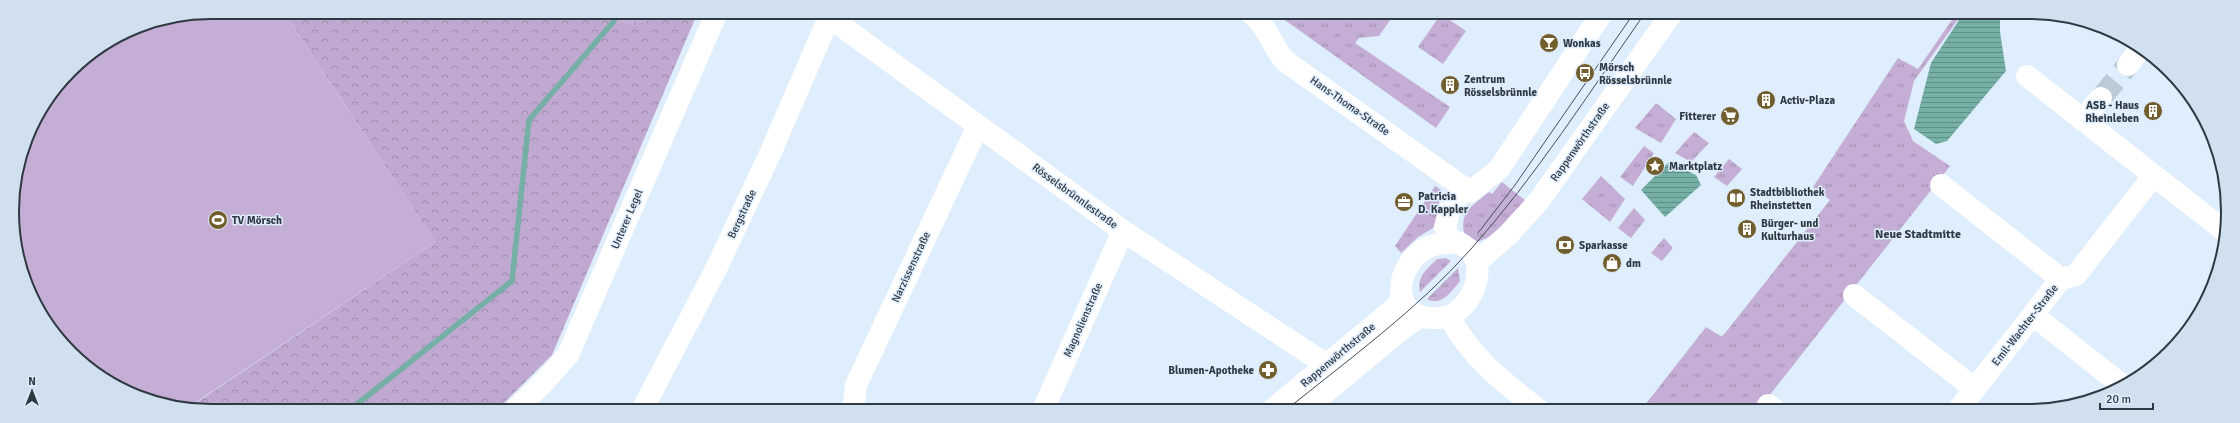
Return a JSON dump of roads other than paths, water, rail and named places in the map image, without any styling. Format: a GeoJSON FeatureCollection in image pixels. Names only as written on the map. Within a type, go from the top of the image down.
{"type":"FeatureCollection","features":[{"type":"Feature","properties":{"kind":"street","name":"Unterer Legel"},"geometry":{"type":"LineString","coordinates":[[521,404],[544,382],[568,355],[714,19]]}},
{"type":"Feature","properties":{"kind":"street","name":"Bergstraße"},"geometry":{"type":"LineString","coordinates":[[645,404],[716,268],[769,156],[828,19]]}},
{"type":"Feature","properties":{"kind":"street","name":"Rösselsbrünnlestraße"},"geometry":{"type":"LineString","coordinates":[[835,19],[978,126],[1123,231],[1327,365]]}},
{"type":"Feature","properties":{"kind":"street","name":"Hans-Thoma-Straße"},"geometry":{"type":"LineString","coordinates":[[1258,19],[1261,21],[1274,48],[1285,61],[1439,168],[1463,188]]}},
{"type":"Feature","properties":{"kind":"street"},"geometry":{"type":"LineString","coordinates":[[1450,243],[1445,227],[1450,208],[1463,188],[1470,192],[1499,170],[1598,19]]}},
{"type":"Feature","properties":{"kind":"street","name":"Rappenwörthstraße"},"geometry":{"type":"LineString","coordinates":[[1477,262],[1509,234],[1538,202],[1668,19]]}},
{"type":"Feature","properties":{"kind":"street"},"geometry":{"type":"LineString","coordinates":[[2027,76],[2220,228]]}},
{"type":"Feature","properties":{"kind":"street"},"geometry":{"type":"LineString","coordinates":[[2082,120],[2101,98]]}},
{"type":"Feature","properties":{"kind":"street","name":"Narzissenstraße"},"geometry":{"type":"LineString","coordinates":[[854,404],[856,385],[978,126]]}},
{"type":"Feature","properties":{"kind":"street","name":"Emil-Wachter-Straße"},"geometry":{"type":"LineString","coordinates":[[1963,404],[2061,279],[2076,275],[2151,179],[2147,171]]}},
{"type":"Feature","properties":{"kind":"street"},"geometry":{"type":"LineString","coordinates":[[1941,185],[2061,279]]}},
{"type":"Feature","properties":{"kind":"street","name":"Magnolienstraße"},"geometry":{"type":"LineString","coordinates":[[1046,404],[1123,231]]}},
{"type":"Feature","properties":{"kind":"street"},"geometry":{"type":"LineString","coordinates":[[1458,242],[1467,247],[1477,262],[1478,269],[1474,290],[1458,310],[1449,316],[1421,317],[1409,309],[1401,298],[1401,281],[1408,265],[1430,246],[1458,242]]}},
{"type":"Feature","properties":{"kind":"street"},"geometry":{"type":"LineString","coordinates":[[1854,295],[1975,389]]}},
{"type":"Feature","properties":{"kind":"street","name":"Rappenwörthstraße"},"geometry":{"type":"LineString","coordinates":[[1279,404],[1396,307],[1401,298]]}},
{"type":"Feature","properties":{"kind":"street"},"geometry":{"type":"LineString","coordinates":[[2033,315],[2118,382]]}},
{"type":"Feature","properties":{"kind":"street"},"geometry":{"type":"LineString","coordinates":[[1449,316],[1460,337],[1473,355],[1505,384],[1531,404]]}},
{"type":"Feature","properties":{"kind":"street","name":"Rappenwörthstraße"},"geometry":{"type":"LineString","coordinates":[[1311,404],[1408,324],[1421,317]]}},
{"type":"Feature","properties":{"kind":"waterway"},"geometry":{"type":"LineString","coordinates":[[357,404],[512,281],[529,120],[615,19]]}},
{"type":"Feature","properties":{"kind":"tunnel"},"geometry":{"type":"LineString","coordinates":[[2101,98],[2128,65]]}},
{"type":"Feature","properties":{"kind":"tram line"},"geometry":{"type":"LineString","coordinates":[[1478,233],[1515,185],[1630,19]]}},
{"type":"Feature","properties":{"kind":"tram line"},"geometry":{"type":"LineString","coordinates":[[1294,404],[1358,353],[1428,293],[1471,249],[1518,193],[1641,19]]}},
{"type":"Feature","properties":{"kind":"place","name":"Wonkas"},"geometry":{"type":"Point","coordinates":[1549,43]}},
{"type":"Feature","properties":{"kind":"place","name":"Mörsch Rösselsbrünnle"},"geometry":{"type":"Point","coordinates":[1585,73]}},
{"type":"Feature","properties":{"kind":"place","name":"Zentrum Rösselsbrünnle"},"geometry":{"type":"Point","coordinates":[1450,85]}},
{"type":"Feature","properties":{"kind":"place","name":"Activ-Plaza"},"geometry":{"type":"Point","coordinates":[1766,100]}},
{"type":"Feature","properties":{"kind":"place","name":"ASB - Haus Rheinleben"},"geometry":{"type":"Point","coordinates":[2153,111]}},
{"type":"Feature","properties":{"kind":"place","name":"Fitterer"},"geometry":{"type":"Point","coordinates":[1730,116]}},
{"type":"Feature","properties":{"kind":"place","name":"Marktplatz"},"geometry":{"type":"Point","coordinates":[1655,166]}},
{"type":"Feature","properties":{"kind":"place","name":"Stadtbibliothek Rheinstetten"},"geometry":{"type":"Point","coordinates":[1736,198]}},
{"type":"Feature","properties":{"kind":"place","name":"Patricia D. Kappler"},"geometry":{"type":"Point","coordinates":[1404,202]}},
{"type":"Feature","properties":{"kind":"place","name":"TV Mörsch"},"geometry":{"type":"Point","coordinates":[218,220]}},
{"type":"Feature","properties":{"kind":"place","name":"Bürger- und Kulturhaus"},"geometry":{"type":"Point","coordinates":[1747,229]}},
{"type":"Feature","properties":{"kind":"place","name":"Sparkasse"},"geometry":{"type":"Point","coordinates":[1565,245]}},
{"type":"Feature","properties":{"kind":"place","name":"dm"},"geometry":{"type":"Point","coordinates":[1612,263]}},
{"type":"Feature","properties":{"kind":"place","name":"Blumen-Apotheke"},"geometry":{"type":"Point","coordinates":[1268,370]}},
{"type":"Feature","properties":{"kind":"district","name":"Neue Stadtmitte"},"geometry":{"type":"Point","coordinates":[1918,234]}}]}
